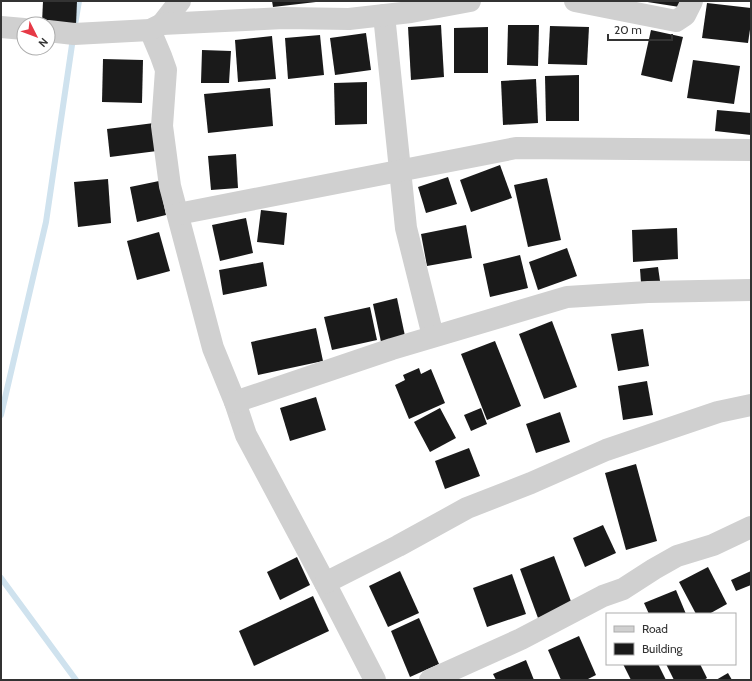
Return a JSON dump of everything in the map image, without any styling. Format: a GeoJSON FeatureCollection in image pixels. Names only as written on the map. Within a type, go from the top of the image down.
{"type":"FeatureCollection","features":[{"type":"Feature","properties":{"kind":"street"},"geometry":{"type":"LineString","coordinates":[[156,27],[180,1]]}},
{"type":"Feature","properties":{"kind":"street"},"geometry":{"type":"LineString","coordinates":[[56,32],[74,34],[284,18],[349,19],[411,12],[470,1]]}},
{"type":"Feature","properties":{"kind":"street"},"geometry":{"type":"LineString","coordinates":[[575,1],[676,21],[685,15],[692,1]]}},
{"type":"Feature","properties":{"kind":"street"},"geometry":{"type":"LineString","coordinates":[[384,15],[406,228],[433,336]]}},
{"type":"Feature","properties":{"kind":"street"},"geometry":{"type":"LineString","coordinates":[[1,27],[16,28]]}},
{"type":"Feature","properties":{"kind":"street"},"geometry":{"type":"LineString","coordinates":[[156,27],[161,56],[166,70],[162,126],[170,186],[213,348],[235,402],[246,435],[375,680]]}},
{"type":"Feature","properties":{"kind":"street"},"geometry":{"type":"LineString","coordinates":[[178,214],[516,148],[751,150]]}},
{"type":"Feature","properties":{"kind":"street"},"geometry":{"type":"LineString","coordinates":[[235,402],[433,336],[567,297],[648,292],[751,290]]}},
{"type":"Feature","properties":{"kind":"street"},"geometry":{"type":"LineString","coordinates":[[325,583],[398,546],[467,508],[531,483],[606,450],[718,412],[751,405]]}},
{"type":"Feature","properties":{"kind":"street"},"geometry":{"type":"LineString","coordinates":[[430,680],[521,639],[603,596],[624,589],[677,556],[713,544],[751,527]]}},
{"type":"Feature","properties":{"kind":"building"},"geometry":{"type":"Polygon","coordinates":[[[43,1],[77,1],[76,25],[56,24],[56,16],[42,16],[43,1]]]}},
{"type":"Feature","properties":{"kind":"building"},"geometry":{"type":"Polygon","coordinates":[[[272,1],[316,1],[316,2],[273,7],[272,1]]]}},
{"type":"Feature","properties":{"kind":"building"},"geometry":{"type":"Polygon","coordinates":[[[641,1],[687,1],[686,8],[641,1]]]}},
{"type":"Feature","properties":{"kind":"building"},"geometry":{"type":"Polygon","coordinates":[[[707,3],[751,8],[751,23],[748,43],[702,38],[707,3]]]}},
{"type":"Feature","properties":{"kind":"building"},"geometry":{"type":"Polygon","coordinates":[[[441,25],[444,77],[411,80],[408,27],[441,25]]]}},
{"type":"Feature","properties":{"kind":"building"},"geometry":{"type":"Polygon","coordinates":[[[508,25],[539,25],[538,66],[507,65],[508,25]]]}},
{"type":"Feature","properties":{"kind":"building"},"geometry":{"type":"Polygon","coordinates":[[[550,26],[589,27],[587,65],[548,64],[550,26]]]}},
{"type":"Feature","properties":{"kind":"building"},"geometry":{"type":"Polygon","coordinates":[[[488,27],[488,73],[454,73],[454,28],[488,27]]]}},
{"type":"Feature","properties":{"kind":"building"},"geometry":{"type":"Polygon","coordinates":[[[651,30],[683,37],[672,82],[641,75],[651,30]]]}},
{"type":"Feature","properties":{"kind":"building"},"geometry":{"type":"Polygon","coordinates":[[[366,33],[371,70],[335,75],[330,38],[366,33]]]}},
{"type":"Feature","properties":{"kind":"building"},"geometry":{"type":"Polygon","coordinates":[[[320,35],[324,75],[288,79],[285,38],[320,35]]]}},
{"type":"Feature","properties":{"kind":"building"},"geometry":{"type":"Polygon","coordinates":[[[272,36],[276,79],[238,82],[235,40],[272,36]]]}},
{"type":"Feature","properties":{"kind":"building"},"geometry":{"type":"Polygon","coordinates":[[[202,50],[231,51],[229,83],[201,83],[202,50]]]}},
{"type":"Feature","properties":{"kind":"building"},"geometry":{"type":"Polygon","coordinates":[[[103,59],[143,60],[142,103],[102,102],[103,59]]]}},
{"type":"Feature","properties":{"kind":"building"},"geometry":{"type":"Polygon","coordinates":[[[693,60],[740,66],[734,104],[687,98],[693,60]]]}},
{"type":"Feature","properties":{"kind":"building"},"geometry":{"type":"Polygon","coordinates":[[[579,75],[579,121],[546,121],[545,76],[579,75]]]}},
{"type":"Feature","properties":{"kind":"building"},"geometry":{"type":"Polygon","coordinates":[[[536,79],[538,123],[503,125],[501,81],[536,79]]]}},
{"type":"Feature","properties":{"kind":"building"},"geometry":{"type":"Polygon","coordinates":[[[367,82],[367,124],[335,125],[334,83],[367,82]]]}},
{"type":"Feature","properties":{"kind":"building"},"geometry":{"type":"Polygon","coordinates":[[[270,88],[273,126],[208,133],[204,94],[270,88]]]}},
{"type":"Feature","properties":{"kind":"building"},"geometry":{"type":"Polygon","coordinates":[[[717,110],[751,113],[751,135],[715,131],[717,110]]]}},
{"type":"Feature","properties":{"kind":"building"},"geometry":{"type":"Polygon","coordinates":[[[154,123],[157,151],[110,157],[107,129],[154,123]]]}},
{"type":"Feature","properties":{"kind":"building"},"geometry":{"type":"Polygon","coordinates":[[[236,154],[238,188],[211,190],[208,156],[236,154]]]}},
{"type":"Feature","properties":{"kind":"building"},"geometry":{"type":"Polygon","coordinates":[[[500,165],[512,198],[471,212],[460,180],[500,165]]]}},
{"type":"Feature","properties":{"kind":"building"},"geometry":{"type":"Polygon","coordinates":[[[448,177],[457,204],[426,213],[418,187],[448,177]]]}},
{"type":"Feature","properties":{"kind":"building"},"geometry":{"type":"Polygon","coordinates":[[[547,178],[561,240],[528,247],[514,185],[547,178]]]}},
{"type":"Feature","properties":{"kind":"building"},"geometry":{"type":"Polygon","coordinates":[[[108,179],[111,223],[78,227],[74,182],[108,179]]]}},
{"type":"Feature","properties":{"kind":"building"},"geometry":{"type":"Polygon","coordinates":[[[159,181],[166,215],[137,222],[130,187],[159,181]]]}},
{"type":"Feature","properties":{"kind":"building"},"geometry":{"type":"Polygon","coordinates":[[[261,210],[287,213],[284,245],[257,242],[261,210]]]}},
{"type":"Feature","properties":{"kind":"building"},"geometry":{"type":"Polygon","coordinates":[[[246,218],[253,253],[220,261],[212,225],[246,218]]]}},
{"type":"Feature","properties":{"kind":"building"},"geometry":{"type":"Polygon","coordinates":[[[466,225],[472,258],[427,266],[421,234],[466,225]]]}},
{"type":"Feature","properties":{"kind":"building"},"geometry":{"type":"Polygon","coordinates":[[[677,228],[678,259],[633,262],[632,230],[677,228]]]}},
{"type":"Feature","properties":{"kind":"building"},"geometry":{"type":"Polygon","coordinates":[[[159,232],[170,271],[137,280],[127,241],[159,232]]]}},
{"type":"Feature","properties":{"kind":"building"},"geometry":{"type":"Polygon","coordinates":[[[567,248],[577,276],[538,290],[529,262],[567,248]]]}},
{"type":"Feature","properties":{"kind":"building"},"geometry":{"type":"Polygon","coordinates":[[[520,255],[528,288],[490,297],[483,264],[520,255]]]}},
{"type":"Feature","properties":{"kind":"building"},"geometry":{"type":"Polygon","coordinates":[[[263,262],[267,286],[223,295],[219,270],[263,262]]]}},
{"type":"Feature","properties":{"kind":"building"},"geometry":{"type":"Polygon","coordinates":[[[658,267],[660,281],[641,283],[640,269],[658,267]]]}},
{"type":"Feature","properties":{"kind":"building"},"geometry":{"type":"Polygon","coordinates":[[[397,298],[405,336],[381,342],[373,304],[397,298]]]}},
{"type":"Feature","properties":{"kind":"building"},"geometry":{"type":"Polygon","coordinates":[[[370,307],[377,340],[332,350],[324,317],[370,307]]]}},
{"type":"Feature","properties":{"kind":"building"},"geometry":{"type":"Polygon","coordinates":[[[552,321],[577,387],[544,399],[519,334],[552,321]]]}},
{"type":"Feature","properties":{"kind":"building"},"geometry":{"type":"Polygon","coordinates":[[[316,328],[323,361],[258,375],[251,342],[316,328]]]}},
{"type":"Feature","properties":{"kind":"building"},"geometry":{"type":"Polygon","coordinates":[[[643,329],[649,366],[618,371],[611,334],[643,329]]]}},
{"type":"Feature","properties":{"kind":"building"},"geometry":{"type":"Polygon","coordinates":[[[495,341],[521,406],[487,420],[461,354],[495,341]]]}},
{"type":"Feature","properties":{"kind":"building"},"geometry":{"type":"Polygon","coordinates":[[[419,368],[421,374],[431,369],[445,403],[409,419],[395,385],[405,380],[403,375],[419,368]]]}},
{"type":"Feature","properties":{"kind":"building"},"geometry":{"type":"Polygon","coordinates":[[[647,381],[653,415],[623,420],[618,386],[647,381]]]}},
{"type":"Feature","properties":{"kind":"building"},"geometry":{"type":"Polygon","coordinates":[[[316,397],[326,430],[290,441],[280,408],[316,397]]]}},
{"type":"Feature","properties":{"kind":"building"},"geometry":{"type":"Polygon","coordinates":[[[440,408],[456,438],[430,452],[414,422],[440,408]]]}},
{"type":"Feature","properties":{"kind":"building"},"geometry":{"type":"Polygon","coordinates":[[[481,408],[487,424],[471,431],[464,415],[481,408]]]}},
{"type":"Feature","properties":{"kind":"building"},"geometry":{"type":"Polygon","coordinates":[[[560,412],[570,442],[536,453],[526,424],[560,412]]]}},
{"type":"Feature","properties":{"kind":"building"},"geometry":{"type":"Polygon","coordinates":[[[469,448],[480,476],[445,489],[435,461],[469,448]]]}},
{"type":"Feature","properties":{"kind":"building"},"geometry":{"type":"Polygon","coordinates":[[[636,464],[657,541],[626,550],[605,473],[636,464]]]}},
{"type":"Feature","properties":{"kind":"building"},"geometry":{"type":"Polygon","coordinates":[[[603,525],[616,553],[585,567],[573,538],[603,525]]]}},
{"type":"Feature","properties":{"kind":"building"},"geometry":{"type":"Polygon","coordinates":[[[554,556],[572,604],[538,618],[520,569],[554,556]]]}},
{"type":"Feature","properties":{"kind":"building"},"geometry":{"type":"Polygon","coordinates":[[[297,557],[310,585],[280,600],[267,572],[297,557]]]}},
{"type":"Feature","properties":{"kind":"building"},"geometry":{"type":"Polygon","coordinates":[[[708,567],[727,604],[711,613],[695,613],[679,582],[708,567]]]}},
{"type":"Feature","properties":{"kind":"building"},"geometry":{"type":"Polygon","coordinates":[[[400,571],[419,613],[388,627],[369,586],[400,571]]]}},
{"type":"Feature","properties":{"kind":"building"},"geometry":{"type":"Polygon","coordinates":[[[751,571],[751,585],[736,591],[731,580],[751,571]]]}},
{"type":"Feature","properties":{"kind":"building"},"geometry":{"type":"Polygon","coordinates":[[[512,574],[526,614],[487,627],[473,588],[512,574]]]}},
{"type":"Feature","properties":{"kind":"building"},"geometry":{"type":"Polygon","coordinates":[[[676,590],[686,613],[649,613],[644,603],[676,590]]]}},
{"type":"Feature","properties":{"kind":"building"},"geometry":{"type":"Polygon","coordinates":[[[313,596],[329,631],[254,666],[239,631],[313,596]]]}},
{"type":"Feature","properties":{"kind":"building"},"geometry":{"type":"Polygon","coordinates":[[[419,618],[439,664],[410,677],[391,631],[419,618]]]}},
{"type":"Feature","properties":{"kind":"building"},"geometry":{"type":"Polygon","coordinates":[[[579,636],[596,675],[586,680],[561,680],[548,650],[579,636]]]}},
{"type":"Feature","properties":{"kind":"building"},"geometry":{"type":"Polygon","coordinates":[[[526,660],[534,680],[496,680],[493,674],[526,660]]]}},
{"type":"Feature","properties":{"kind":"building"},"geometry":{"type":"Polygon","coordinates":[[[624,665],[658,665],[666,680],[631,680],[624,665]]]}},
{"type":"Feature","properties":{"kind":"building"},"geometry":{"type":"Polygon","coordinates":[[[666,665],[700,665],[707,678],[704,680],[674,680],[666,665]]]}},
{"type":"Feature","properties":{"kind":"building"},"geometry":{"type":"Polygon","coordinates":[[[728,673],[732,680],[716,680],[728,673]]]}},
{"type":"Feature","properties":{"kind":"waterway"},"geometry":{"type":"LineString","coordinates":[[75,25],[79,1]]}},
{"type":"Feature","properties":{"kind":"waterway"},"geometry":{"type":"LineString","coordinates":[[1,415],[46,222],[73,38]]}},
{"type":"Feature","properties":{"kind":"waterway"},"geometry":{"type":"LineString","coordinates":[[1,578],[76,680]]}}]}
